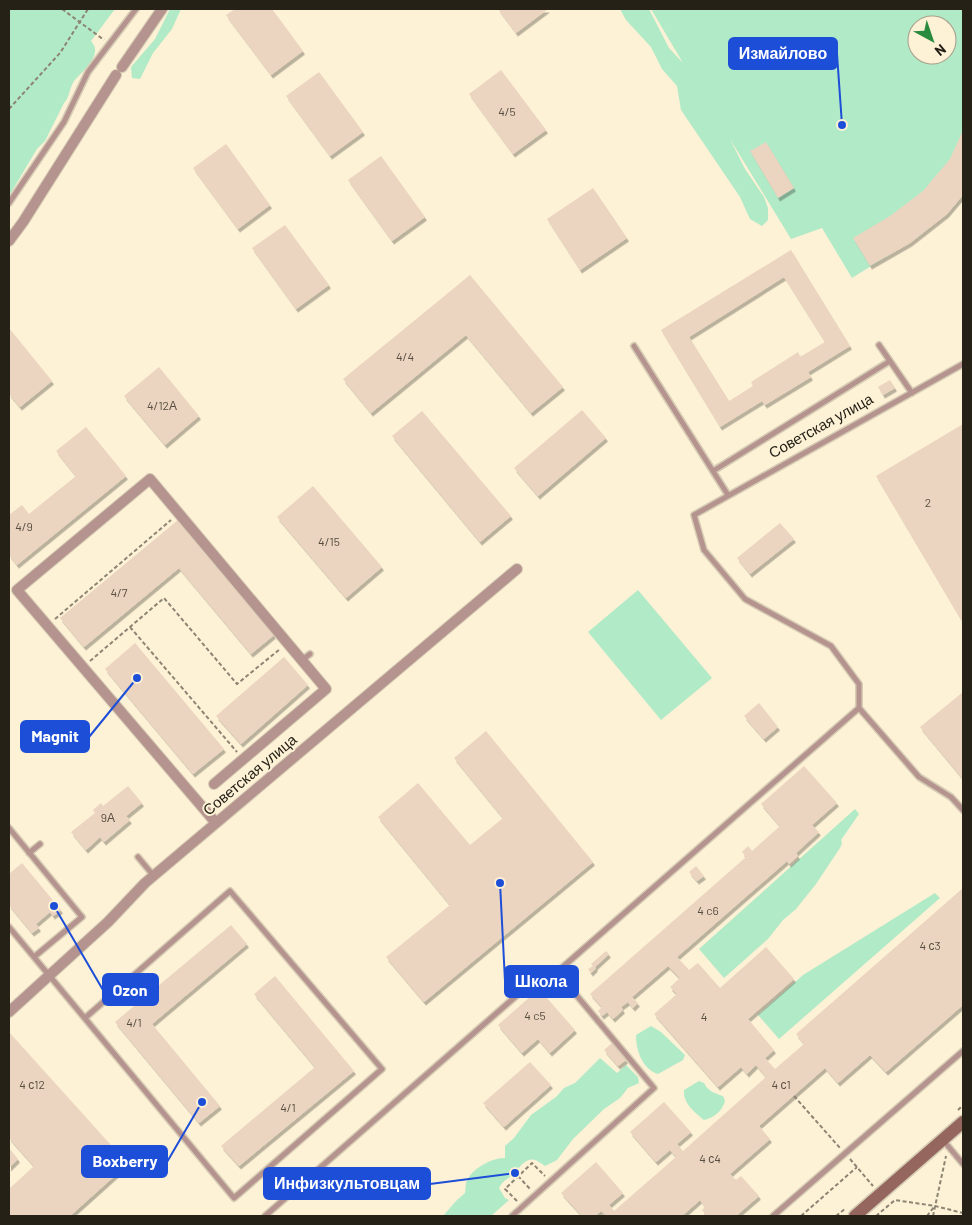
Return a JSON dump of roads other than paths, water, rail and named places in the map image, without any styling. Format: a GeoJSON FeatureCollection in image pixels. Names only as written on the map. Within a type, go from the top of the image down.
{"type":"FeatureCollection","features":[{"type":"Feature","properties":{"kind":"main road"},"geometry":{"type":"LineString","coordinates":[[855,1216],[945,1143],[963,1122]]}},
{"type":"Feature","properties":{"kind":"street"},"geometry":{"type":"LineString","coordinates":[[9,240],[23,222],[119,71],[162,9]]}},
{"type":"Feature","properties":{"kind":"street"},"geometry":{"type":"LineString","coordinates":[[214,784],[326,689],[150,479],[17,590],[216,823]]}},
{"type":"Feature","properties":{"kind":"street","name":"Советская улица"},"geometry":{"type":"LineString","coordinates":[[9,1012],[108,922],[154,876],[517,569]]}},
{"type":"Feature","properties":{"kind":"lane"},"geometry":{"type":"LineString","coordinates":[[9,202],[64,122],[88,72],[136,9]]}},
{"type":"Feature","properties":{"kind":"lane"},"geometry":{"type":"LineString","coordinates":[[879,345],[912,392]]}},
{"type":"Feature","properties":{"kind":"lane"},"geometry":{"type":"LineString","coordinates":[[634,346],[728,495]]}},
{"type":"Feature","properties":{"kind":"lane"},"geometry":{"type":"LineString","coordinates":[[713,471],[890,361]]}},
{"type":"Feature","properties":{"kind":"lane","name":"Советская улица"},"geometry":{"type":"LineString","coordinates":[[859,708],[860,684],[831,646],[745,599],[704,550],[694,515],[963,364]]}},
{"type":"Feature","properties":{"kind":"lane"},"geometry":{"type":"LineString","coordinates":[[302,660],[310,654]]}},
{"type":"Feature","properties":{"kind":"lane"},"geometry":{"type":"LineString","coordinates":[[557,972],[859,708],[919,777],[952,797],[963,810]]}},
{"type":"Feature","properties":{"kind":"lane"},"geometry":{"type":"LineString","coordinates":[[9,828],[82,917],[34,957]]}},
{"type":"Feature","properties":{"kind":"lane"},"geometry":{"type":"LineString","coordinates":[[29,853],[40,844]]}},
{"type":"Feature","properties":{"kind":"lane"},"geometry":{"type":"LineString","coordinates":[[138,857],[154,876]]}},
{"type":"Feature","properties":{"kind":"lane"},"geometry":{"type":"LineString","coordinates":[[9,927],[84,1018],[234,1198],[382,1070],[230,891],[84,1018]]}},
{"type":"Feature","properties":{"kind":"lane"},"geometry":{"type":"LineString","coordinates":[[266,1216],[546,969],[557,972],[654,1088],[512,1216]]}},
{"type":"Feature","properties":{"kind":"lane"},"geometry":{"type":"LineString","coordinates":[[773,1216],[963,1052]]}},
{"type":"Feature","properties":{"kind":"lane"},"geometry":{"type":"LineString","coordinates":[[945,1143],[963,1164]]}},
{"type":"Feature","properties":{"kind":"place","name":"Измайлово"},"geometry":{"type":"Point","coordinates":[842,125]}},
{"type":"Feature","properties":{"kind":"place","name":"Magnit"},"geometry":{"type":"Point","coordinates":[137,678]}},
{"type":"Feature","properties":{"kind":"place","name":"Школа"},"geometry":{"type":"Point","coordinates":[500,883]}},
{"type":"Feature","properties":{"kind":"place","name":"Ozon"},"geometry":{"type":"Point","coordinates":[54,906]}},
{"type":"Feature","properties":{"kind":"place","name":"Boxberry"},"geometry":{"type":"Point","coordinates":[202,1102]}},
{"type":"Feature","properties":{"kind":"place","name":"Инфизкультовцам"},"geometry":{"type":"Point","coordinates":[515,1173]}}]}
